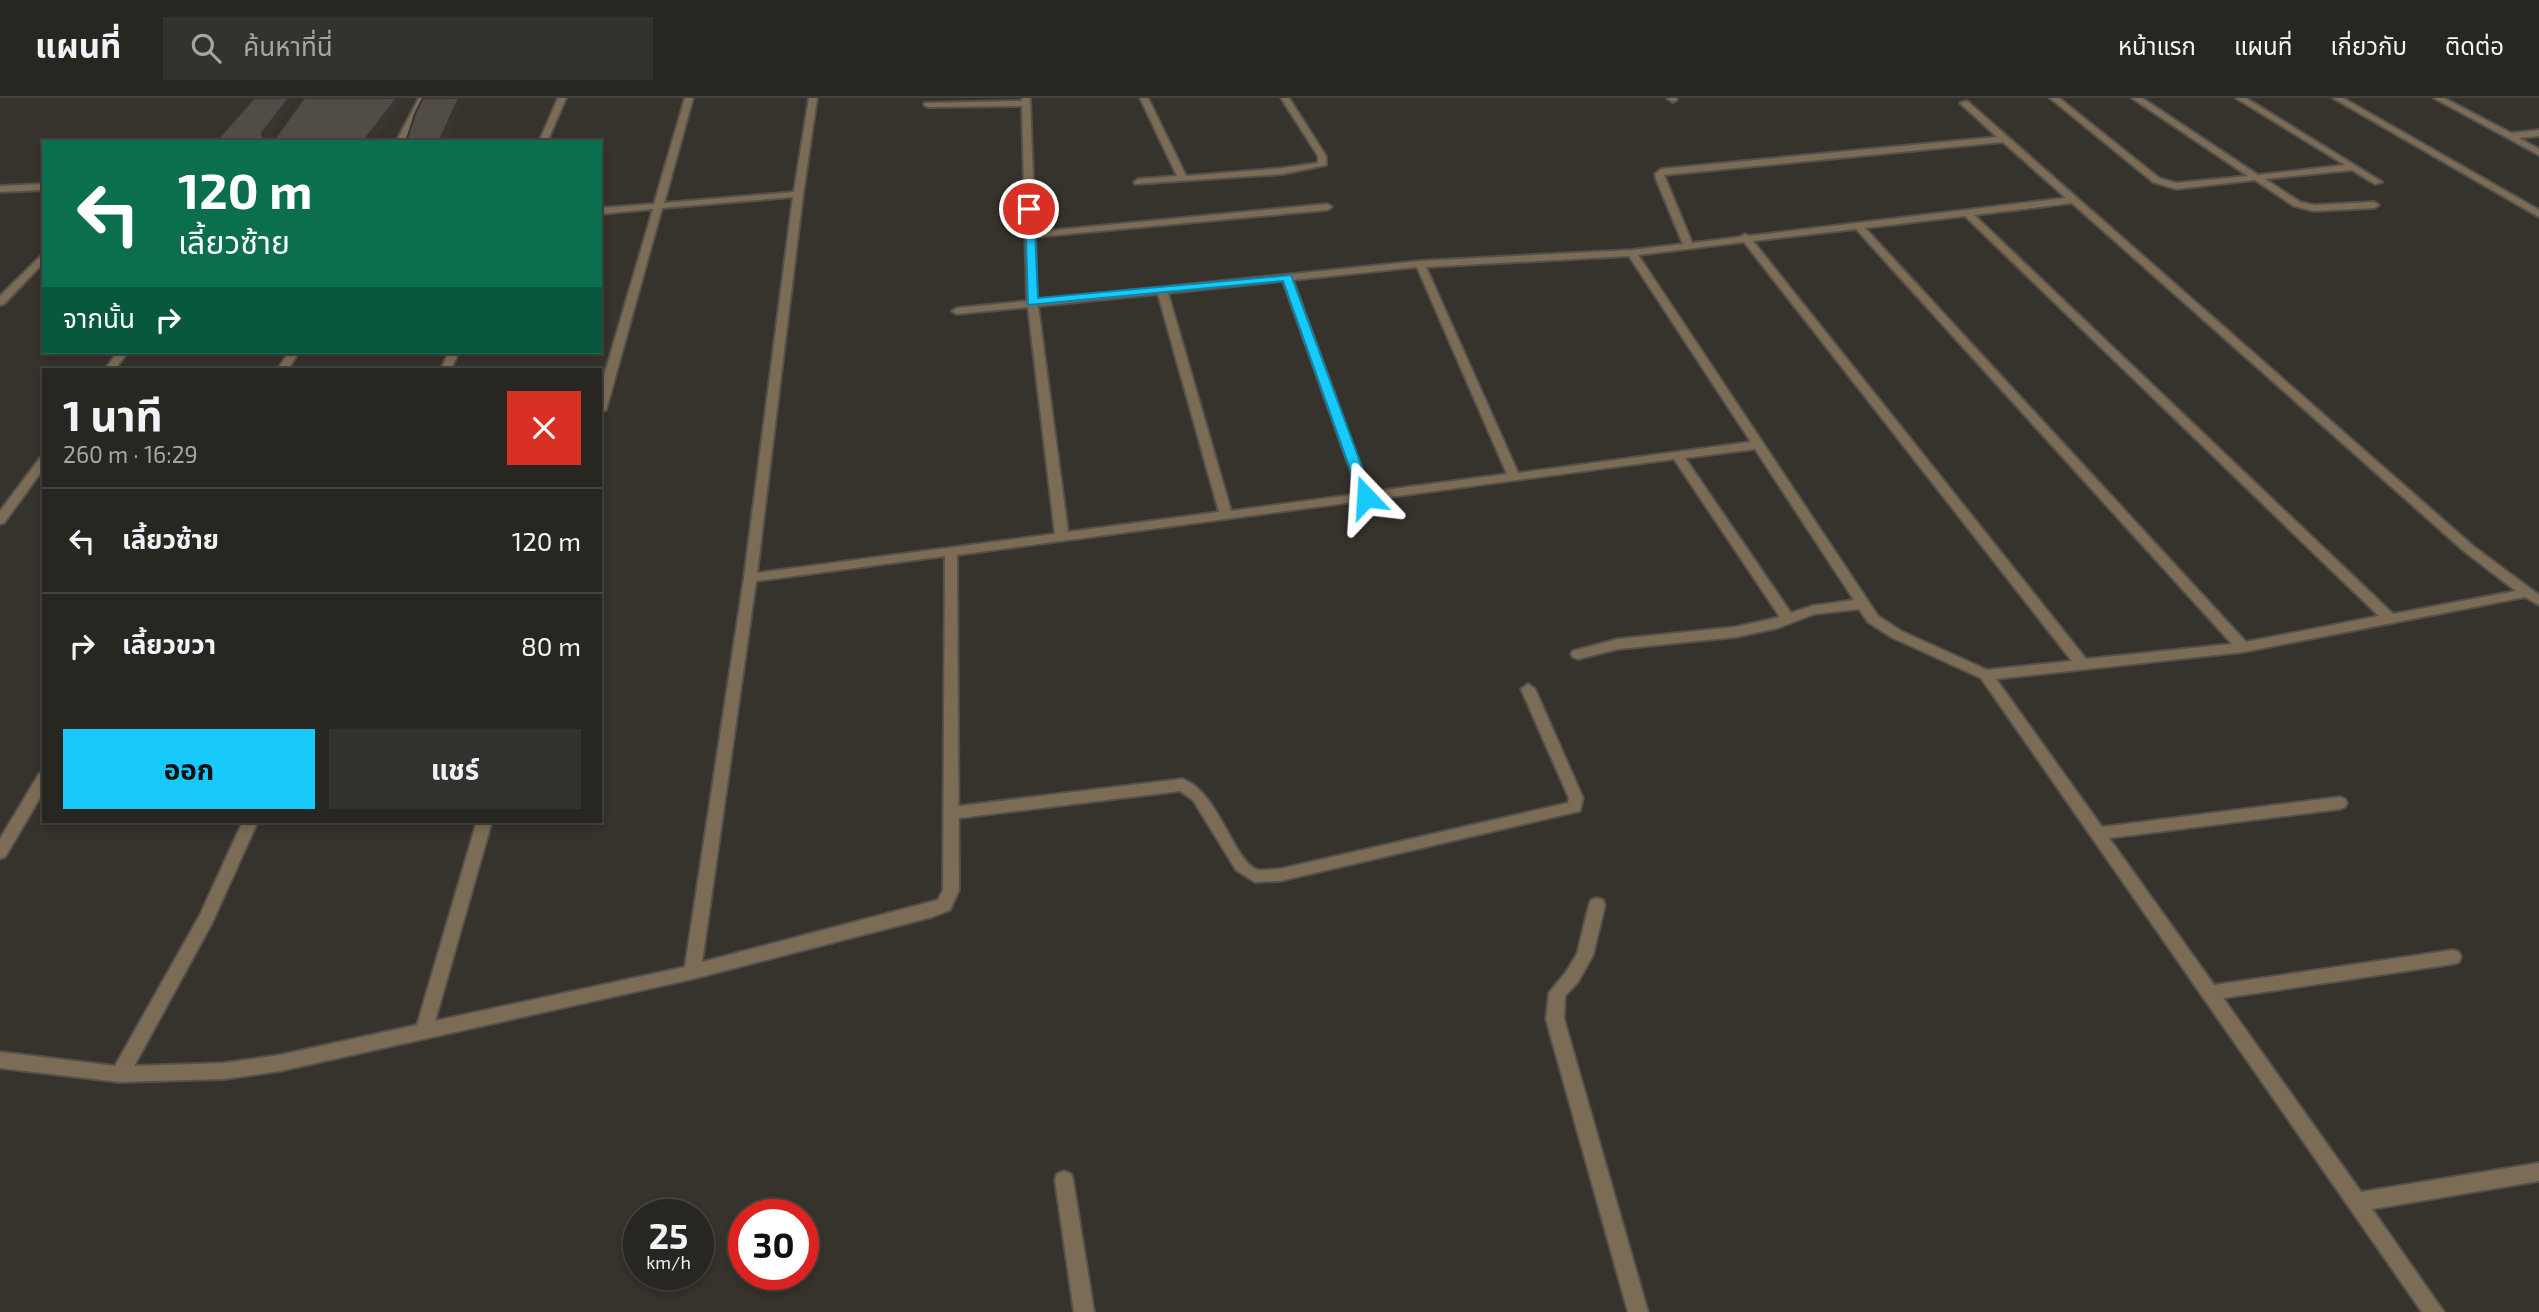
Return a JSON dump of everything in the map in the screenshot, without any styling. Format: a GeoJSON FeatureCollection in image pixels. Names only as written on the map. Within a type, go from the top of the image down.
{"type":"FeatureCollection","features":[{"type":"Feature","properties":{"kind":"street"},"geometry":{"type":"LineString","coordinates":[[401,140],[423,98]]}},
{"type":"Feature","properties":{"kind":"street"},"geometry":{"type":"LineString","coordinates":[[544,140],[562,98]]}},
{"type":"Feature","properties":{"kind":"street"},"geometry":{"type":"LineString","coordinates":[[602,403],[689,98]]}},
{"type":"Feature","properties":{"kind":"street"},"geometry":{"type":"LineString","coordinates":[[692,972],[750,578],[798,194],[813,98]]}},
{"type":"Feature","properties":{"kind":"street"},"geometry":{"type":"LineString","coordinates":[[1144,98],[1183,179]]}},
{"type":"Feature","properties":{"kind":"street"},"geometry":{"type":"LineString","coordinates":[[1138,182],[1283,172],[1322,165],[1322,156],[1285,98]]}},
{"type":"Feature","properties":{"kind":"street"},"geometry":{"type":"LineString","coordinates":[[2054,98],[2156,180],[2165,184],[2176,186],[2354,167]]}},
{"type":"Feature","properties":{"kind":"street"},"geometry":{"type":"LineString","coordinates":[[2136,98],[2305,207],[2374,205]]}},
{"type":"Feature","properties":{"kind":"street"},"geometry":{"type":"LineString","coordinates":[[2240,98],[2378,182]]}},
{"type":"Feature","properties":{"kind":"street"},"geometry":{"type":"LineString","coordinates":[[2337,98],[2539,214]]}},
{"type":"Feature","properties":{"kind":"street"},"geometry":{"type":"LineString","coordinates":[[2438,98],[2539,152]]}},
{"type":"Feature","properties":{"kind":"street"},"geometry":{"type":"LineString","coordinates":[[928,105],[1026,100],[1032,302],[1062,537]]}},
{"type":"Feature","properties":{"kind":"street"},"geometry":{"type":"LineString","coordinates":[[1964,103],[2469,549],[2539,601]]}},
{"type":"Feature","properties":{"kind":"street"},"geometry":{"type":"LineString","coordinates":[[2510,136],[2539,133]]}},
{"type":"Feature","properties":{"kind":"street"},"geometry":{"type":"LineString","coordinates":[[1689,246],[1660,178],[1659,174],[1664,171],[2003,139]]}},
{"type":"Feature","properties":{"kind":"street"},"geometry":{"type":"LineString","coordinates":[[0,189],[42,187]]}},
{"type":"Feature","properties":{"kind":"street"},"geometry":{"type":"LineString","coordinates":[[602,211],[798,194]]}},
{"type":"Feature","properties":{"kind":"street"},"geometry":{"type":"LineString","coordinates":[[957,311],[1420,264],[1632,253],[1745,237],[2075,200]]}},
{"type":"Feature","properties":{"kind":"street"},"geometry":{"type":"LineString","coordinates":[[1030,235],[1327,208]]}},
{"type":"Feature","properties":{"kind":"street"},"geometry":{"type":"LineString","coordinates":[[1966,213],[2391,620]]}},
{"type":"Feature","properties":{"kind":"street"},"geometry":{"type":"LineString","coordinates":[[1858,226],[2243,647]]}},
{"type":"Feature","properties":{"kind":"street"},"geometry":{"type":"LineString","coordinates":[[1745,237],[2083,665]]}},
{"type":"Feature","properties":{"kind":"street"},"geometry":{"type":"LineString","coordinates":[[1632,253],[1873,619],[1896,634],[1986,675],[2243,647],[2526,593]]}},
{"type":"Feature","properties":{"kind":"street"},"geometry":{"type":"LineString","coordinates":[[0,302],[42,258]]}},
{"type":"Feature","properties":{"kind":"street"},"geometry":{"type":"LineString","coordinates":[[1420,264],[1514,477]]}},
{"type":"Feature","properties":{"kind":"street"},"geometry":{"type":"LineString","coordinates":[[1287,277],[1366,497]]}},
{"type":"Feature","properties":{"kind":"street"},"geometry":{"type":"LineString","coordinates":[[1161,289],[1226,516]]}},
{"type":"Feature","properties":{"kind":"street"},"geometry":{"type":"LineString","coordinates":[[750,578],[1756,445]]}},
{"type":"Feature","properties":{"kind":"street"},"geometry":{"type":"LineString","coordinates":[[1678,456],[1787,617]]}},
{"type":"Feature","properties":{"kind":"street"},"geometry":{"type":"LineString","coordinates":[[0,520],[42,463]]}},
{"type":"Feature","properties":{"kind":"street"},"geometry":{"type":"LineString","coordinates":[[0,1060],[120,1074],[224,1071],[280,1063],[692,972],[926,912],[944,905],[951,890],[951,551]]}},
{"type":"Feature","properties":{"kind":"street"},"geometry":{"type":"LineString","coordinates":[[1578,654],[1618,644],[1736,632],[1773,625],[1787,617],[1812,610],[1861,604]]}},
{"type":"Feature","properties":{"kind":"street"},"geometry":{"type":"LineString","coordinates":[[1986,675],[2434,1312]]}},
{"type":"Feature","properties":{"kind":"street"},"geometry":{"type":"LineString","coordinates":[[951,813],[1182,785],[1198,796],[1241,866],[1255,876],[1280,875],[1575,807],[1576,798],[1528,689]]}},
{"type":"Feature","properties":{"kind":"street"},"geometry":{"type":"LineString","coordinates":[[0,853],[42,781]]}},
{"type":"Feature","properties":{"kind":"street"},"geometry":{"type":"LineString","coordinates":[[2097,834],[2340,803]]}},
{"type":"Feature","properties":{"kind":"street"},"geometry":{"type":"LineString","coordinates":[[120,1074],[200,935],[227,879],[249,823]]}},
{"type":"Feature","properties":{"kind":"street"},"geometry":{"type":"LineString","coordinates":[[424,1031],[483,823]]}},
{"type":"Feature","properties":{"kind":"street"},"geometry":{"type":"LineString","coordinates":[[1597,905],[1585,956],[1572,977],[1557,993],[1555,1019],[1638,1312]]}},
{"type":"Feature","properties":{"kind":"street"},"geometry":{"type":"LineString","coordinates":[[2211,993],[2453,957]]}},
{"type":"Feature","properties":{"kind":"street"},"geometry":{"type":"LineString","coordinates":[[2357,1202],[2539,1172]]}},
{"type":"Feature","properties":{"kind":"street"},"geometry":{"type":"LineString","coordinates":[[1064,1180],[1084,1312]]}},
{"type":"Feature","properties":{"kind":"building"},"geometry":{"type":"Polygon","coordinates":[[[254,98],[289,98],[262,133],[263,137],[276,137],[304,98],[397,98],[365,140],[217,140],[254,98]]]}},
{"type":"Feature","properties":{"kind":"building"},"geometry":{"type":"Polygon","coordinates":[[[423,98],[459,98],[440,140],[407,140],[423,98]]]}},
{"type":"Feature","properties":{"kind":"route"},"geometry":{"type":"LineString","coordinates":[[1029,209],[1032,302],[1287,277],[1366,497]]}}]}
